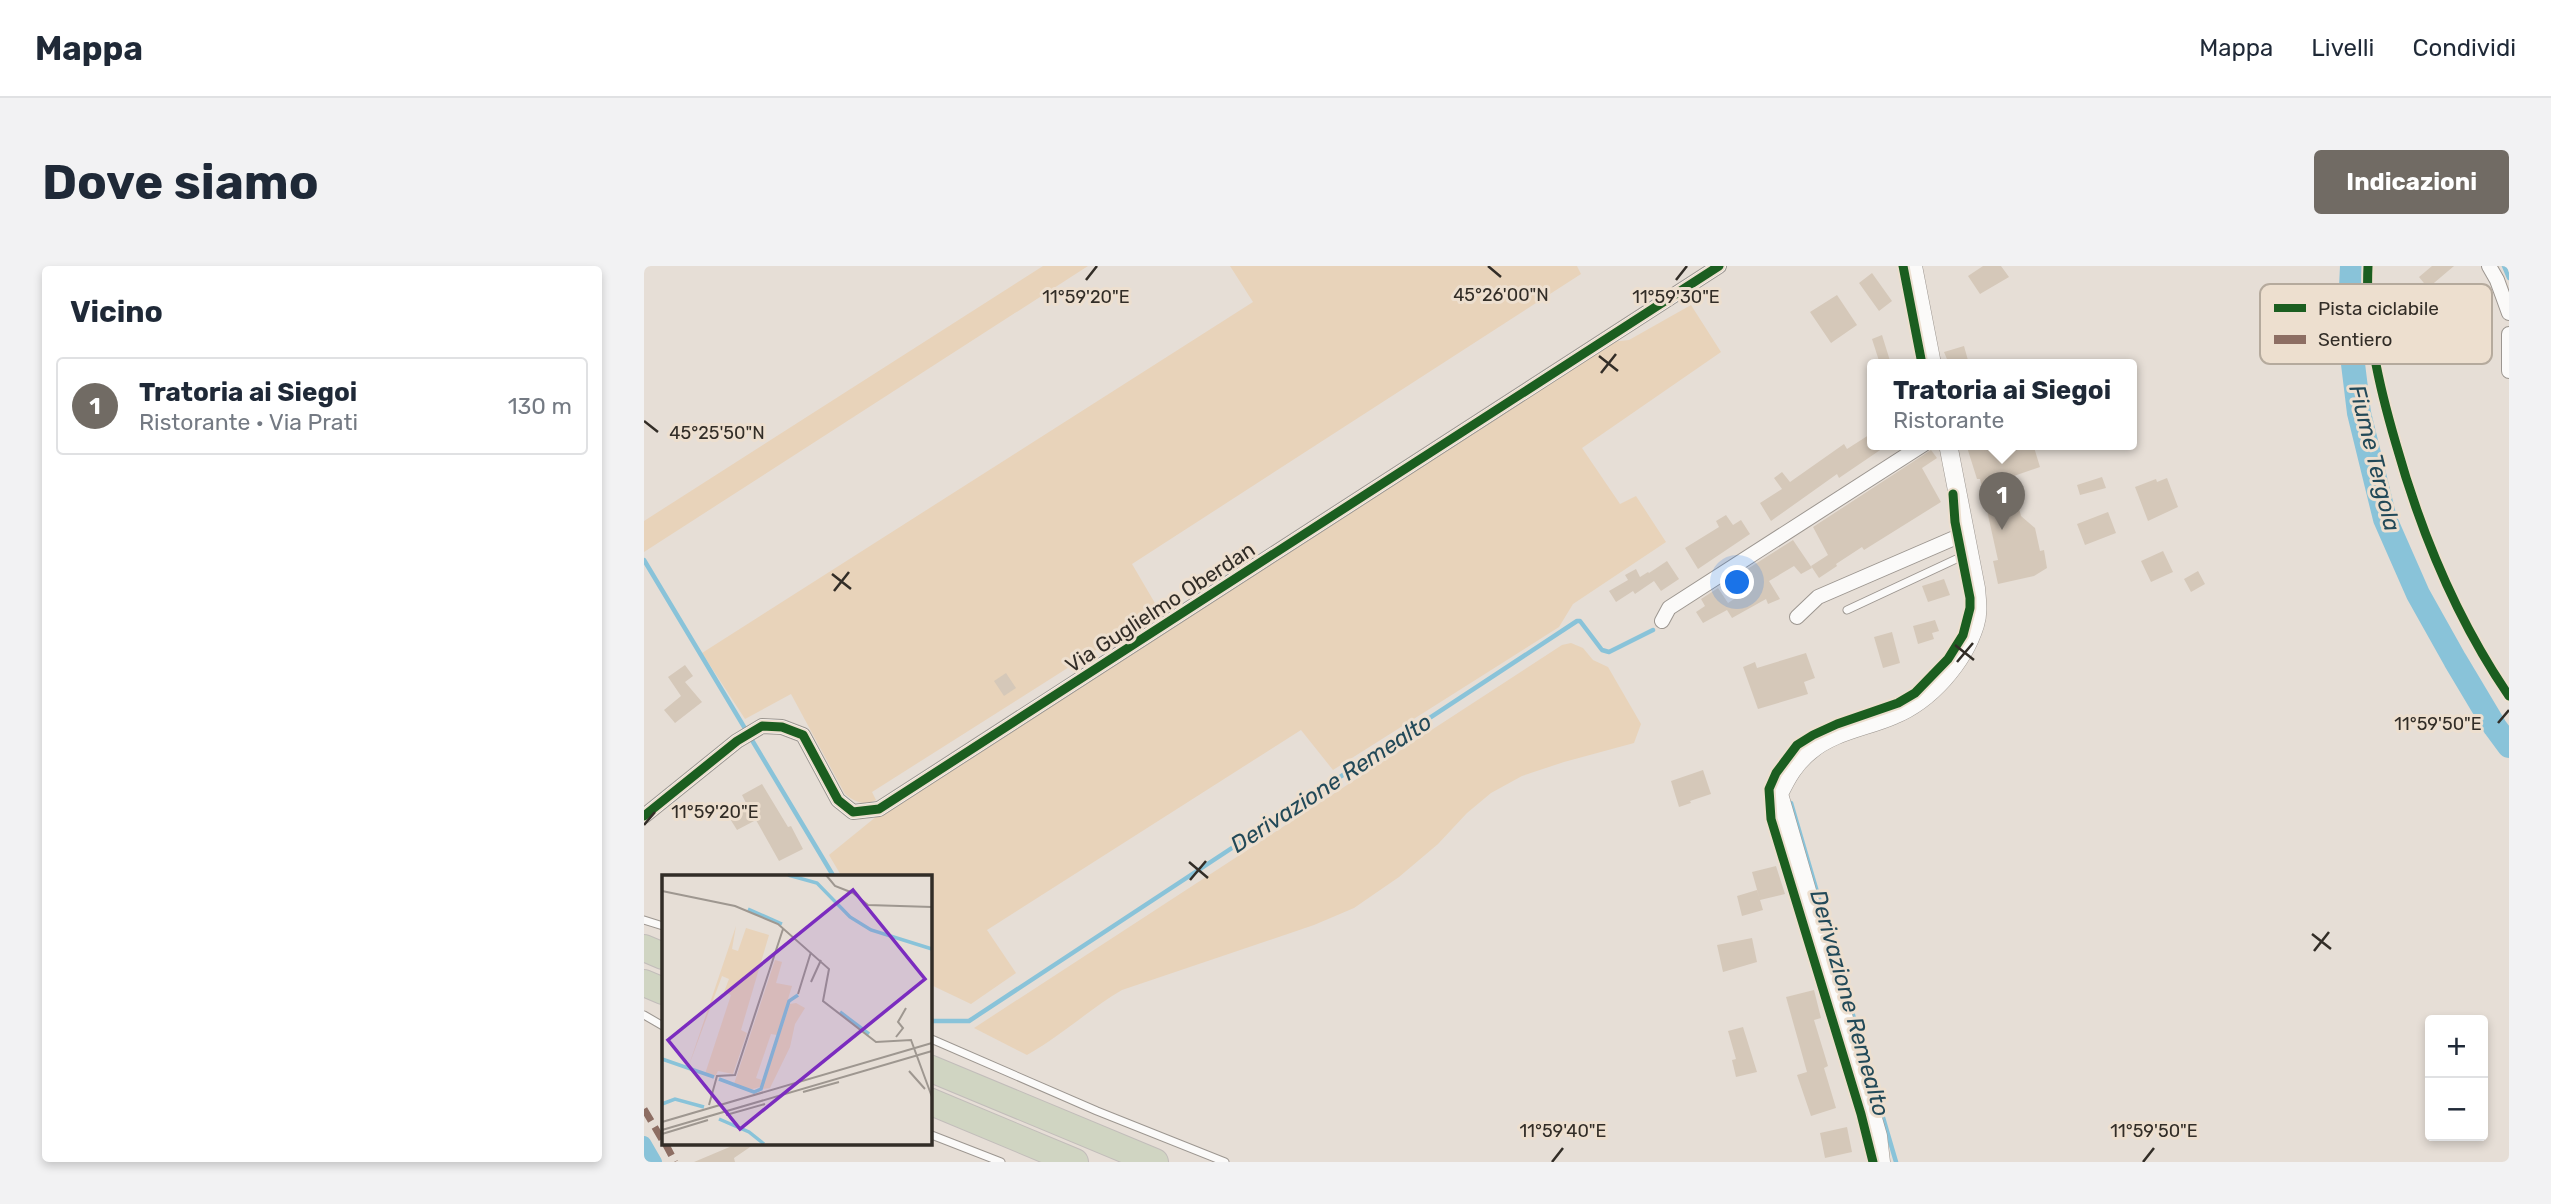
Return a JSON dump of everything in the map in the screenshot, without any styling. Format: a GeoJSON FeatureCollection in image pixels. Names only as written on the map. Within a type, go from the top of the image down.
{"type":"FeatureCollection","features":[{"type":"Feature","properties":{"kind":"highway"},"geometry":{"type":"LineString","coordinates":[[644,948],[662,956]]}},
{"type":"Feature","properties":{"kind":"highway"},"geometry":{"type":"LineString","coordinates":[[644,983],[662,991]]}},
{"type":"Feature","properties":{"kind":"highway"},"geometry":{"type":"LineString","coordinates":[[931,1069],[1156,1162]]}},
{"type":"Feature","properties":{"kind":"highway"},"geometry":{"type":"LineString","coordinates":[[931,1102],[1075,1162]]}},
{"type":"Feature","properties":{"kind":"street","name":"Via Guglielmo Oberdan"},"geometry":{"type":"LineString","coordinates":[[644,816],[737,741],[762,726],[782,727],[803,735],[838,800],[853,812],[879,809],[1719,266]]}},
{"type":"Feature","properties":{"kind":"street"},"geometry":{"type":"LineString","coordinates":[[1913,266],[1931,359]]}},
{"type":"Feature","properties":{"kind":"street"},"geometry":{"type":"LineString","coordinates":[[2489,266],[2509,313]]}},
{"type":"Feature","properties":{"kind":"street"},"geometry":{"type":"LineString","coordinates":[[2509,334],[2509,371]]}},
{"type":"Feature","properties":{"kind":"street"},"geometry":{"type":"LineString","coordinates":[[1662,621],[1668,608],[1915,450]]}},
{"type":"Feature","properties":{"kind":"street"},"geometry":{"type":"LineString","coordinates":[[1881,1162],[1878,1136],[1779,794],[1790,772],[1811,750],[1832,737],[1895,715],[1919,701],[1955,664],[1968,642],[1978,605],[1949,450]]}},
{"type":"Feature","properties":{"kind":"street"},"geometry":{"type":"LineString","coordinates":[[1797,617],[1818,597],[1966,533]]}},
{"type":"Feature","properties":{"kind":"lane"},"geometry":{"type":"LineString","coordinates":[[1847,610],[1970,552]]}},
{"type":"Feature","properties":{"kind":"lane"},"geometry":{"type":"LineString","coordinates":[[644,920],[662,926]]}},
{"type":"Feature","properties":{"kind":"lane"},"geometry":{"type":"LineString","coordinates":[[644,1015],[662,1025]]}},
{"type":"Feature","properties":{"kind":"lane"},"geometry":{"type":"LineString","coordinates":[[931,1039],[1097,1111],[1225,1162]]}},
{"type":"Feature","properties":{"kind":"lane"},"geometry":{"type":"LineString","coordinates":[[931,1135],[1002,1162]]}},
{"type":"Feature","properties":{"kind":"shaded area"},"geometry":{"type":"Polygon","coordinates":[[[1043,266],[1088,266],[644,552],[644,521],[1043,266]]]}},
{"type":"Feature","properties":{"kind":"shaded area"},"geometry":{"type":"Polygon","coordinates":[[[1230,266],[1577,266],[1581,274],[1132,564],[1159,610],[872,792],[876,800],[860,802],[845,794],[791,694],[745,719],[702,653],[1253,302],[1230,266]]]}},
{"type":"Feature","properties":{"kind":"shaded area"},"geometry":{"type":"Polygon","coordinates":[[[1691,305],[1721,352],[1582,448],[1620,504],[1636,496],[1666,542],[1573,604],[1559,627],[1333,770],[1301,730],[987,930],[1016,973],[971,1004],[931,985],[931,875],[841,875],[829,855],[877,816],[1612,342],[1629,340],[1691,305]]]}},
{"type":"Feature","properties":{"kind":"shaded area"},"geometry":{"type":"Polygon","coordinates":[[[1571,643],[1583,648],[1593,660],[1608,667],[1641,724],[1634,743],[1522,776],[1491,793],[1399,877],[1354,908],[1314,925],[1122,990],[1027,1055],[974,1028],[1562,645],[1571,643]]]}},
{"type":"Feature","properties":{"kind":"building"},"geometry":{"type":"Polygon","coordinates":[[[1983,266],[2001,266],[2009,277],[1980,294],[1968,276],[1983,266]]]}},
{"type":"Feature","properties":{"kind":"building"},"geometry":{"type":"Polygon","coordinates":[[[2432,266],[2454,266],[2433,284],[2425,284],[2419,277],[2432,266]]]}},
{"type":"Feature","properties":{"kind":"building"},"geometry":{"type":"Polygon","coordinates":[[[1872,273],[1892,301],[1879,311],[1859,283],[1872,273]]]}},
{"type":"Feature","properties":{"kind":"building"},"geometry":{"type":"Polygon","coordinates":[[[1837,295],[1857,325],[1831,343],[1810,312],[1837,295]]]}},
{"type":"Feature","properties":{"kind":"building"},"geometry":{"type":"Polygon","coordinates":[[[1882,335],[1889,359],[1878,359],[1872,339],[1882,335]]]}},
{"type":"Feature","properties":{"kind":"building"},"geometry":{"type":"Polygon","coordinates":[[[1964,346],[1968,359],[1947,359],[1944,352],[1964,346]]]}},
{"type":"Feature","properties":{"kind":"building"},"geometry":{"type":"Polygon","coordinates":[[[1867,436],[1867,450],[1880,450],[1839,478],[1837,474],[1771,521],[1760,503],[1782,489],[1774,478],[1782,472],[1790,482],[1844,444],[1847,449],[1867,436]]]}},
{"type":"Feature","properties":{"kind":"building"},"geometry":{"type":"Polygon","coordinates":[[[1931,450],[1937,458],[1922,468],[1941,502],[1864,550],[1862,547],[1819,578],[1811,566],[1828,555],[1813,527],[1931,450]]]}},
{"type":"Feature","properties":{"kind":"building"},"geometry":{"type":"Polygon","coordinates":[[[1968,450],[2035,450],[2040,467],[2011,477],[2021,516],[2035,528],[2040,551],[2044,550],[2047,568],[2034,576],[1998,584],[1993,561],[1998,560],[1980,479],[1977,479],[1968,450]]]}},
{"type":"Feature","properties":{"kind":"building"},"geometry":{"type":"Polygon","coordinates":[[[2102,477],[2106,488],[2080,495],[2077,485],[2102,477]]]}},
{"type":"Feature","properties":{"kind":"building"},"geometry":{"type":"Polygon","coordinates":[[[2167,478],[2178,507],[2148,521],[2135,487],[2167,478]]]}},
{"type":"Feature","properties":{"kind":"building"},"geometry":{"type":"Polygon","coordinates":[[[2108,512],[2116,533],[2085,545],[2077,524],[2108,512]]]}},
{"type":"Feature","properties":{"kind":"building"},"geometry":{"type":"Polygon","coordinates":[[[1726,515],[1733,525],[1741,520],[1750,534],[1698,569],[1685,548],[1719,527],[1716,521],[1726,515]]]}},
{"type":"Feature","properties":{"kind":"building"},"geometry":{"type":"Polygon","coordinates":[[[1793,540],[1812,568],[1801,574],[1794,566],[1769,581],[1780,599],[1768,604],[1766,599],[1732,618],[1727,610],[1703,623],[1696,612],[1705,606],[1701,599],[1718,588],[1728,603],[1751,588],[1741,573],[1793,540]]]}},
{"type":"Feature","properties":{"kind":"building"},"geometry":{"type":"Polygon","coordinates":[[[2163,551],[2173,572],[2151,582],[2141,561],[2163,551]]]}},
{"type":"Feature","properties":{"kind":"building"},"geometry":{"type":"Polygon","coordinates":[[[1667,561],[1679,579],[1661,591],[1654,581],[1635,594],[1633,591],[1616,602],[1609,591],[1628,580],[1625,575],[1636,569],[1640,577],[1667,561]]]}},
{"type":"Feature","properties":{"kind":"building"},"geometry":{"type":"Polygon","coordinates":[[[2198,571],[2205,584],[2191,592],[2184,579],[2198,571]]]}},
{"type":"Feature","properties":{"kind":"building"},"geometry":{"type":"Polygon","coordinates":[[[1944,579],[1950,595],[1928,602],[1922,586],[1944,579]]]}},
{"type":"Feature","properties":{"kind":"building"},"geometry":{"type":"Polygon","coordinates":[[[1935,620],[1939,631],[1932,633],[1934,639],[1918,644],[1913,626],[1935,620]]]}},
{"type":"Feature","properties":{"kind":"building"},"geometry":{"type":"Polygon","coordinates":[[[1892,632],[1900,663],[1883,668],[1874,637],[1892,632]]]}},
{"type":"Feature","properties":{"kind":"building"},"geometry":{"type":"Polygon","coordinates":[[[1806,653],[1815,678],[1804,682],[1808,694],[1758,709],[1743,667],[1755,662],[1757,668],[1806,653]]]}},
{"type":"Feature","properties":{"kind":"building"},"geometry":{"type":"Polygon","coordinates":[[[685,665],[693,676],[685,682],[702,702],[675,723],[664,710],[681,696],[668,677],[685,665]]]}},
{"type":"Feature","properties":{"kind":"building"},"geometry":{"type":"Polygon","coordinates":[[[1006,673],[1016,688],[1004,696],[994,681],[1006,673]]]}},
{"type":"Feature","properties":{"kind":"building"},"geometry":{"type":"Polygon","coordinates":[[[1703,770],[1711,794],[1679,807],[1671,781],[1703,770]]]}},
{"type":"Feature","properties":{"kind":"building"},"geometry":{"type":"Polygon","coordinates":[[[762,784],[788,827],[791,826],[803,849],[779,861],[756,820],[737,830],[727,814],[746,803],[742,795],[762,784]]]}},
{"type":"Feature","properties":{"kind":"building"},"geometry":{"type":"Polygon","coordinates":[[[1776,866],[1785,894],[1760,900],[1752,872],[1776,866]]]}},
{"type":"Feature","properties":{"kind":"building"},"geometry":{"type":"Polygon","coordinates":[[[1757,890],[1763,910],[1742,916],[1737,896],[1757,890]]]}},
{"type":"Feature","properties":{"kind":"building"},"geometry":{"type":"Polygon","coordinates":[[[1752,938],[1757,962],[1723,972],[1717,945],[1752,938]]]}},
{"type":"Feature","properties":{"kind":"building"},"geometry":{"type":"Polygon","coordinates":[[[1814,990],[1821,1018],[1814,1020],[1828,1066],[1824,1068],[1836,1108],[1811,1116],[1797,1075],[1807,1072],[1786,997],[1814,990]]]}},
{"type":"Feature","properties":{"kind":"building"},"geometry":{"type":"Polygon","coordinates":[[[1743,1027],[1757,1072],[1736,1077],[1732,1060],[1736,1059],[1728,1031],[1743,1027]]]}},
{"type":"Feature","properties":{"kind":"building"},"geometry":{"type":"Polygon","coordinates":[[[1847,1127],[1852,1152],[1825,1158],[1820,1133],[1847,1127]]]}},
{"type":"Feature","properties":{"kind":"building"},"geometry":{"type":"Polygon","coordinates":[[[737,1144],[755,1144],[734,1158],[735,1162],[694,1162],[737,1144]]]}},
{"type":"Feature","properties":{"kind":"waterway","name":"Fiume Tergola"},"geometry":{"type":"LineString","coordinates":[[2351,284],[2352,266]]}},
{"type":"Feature","properties":{"kind":"waterway"},"geometry":{"type":"LineString","coordinates":[[2504,266],[2509,278]]}},
{"type":"Feature","properties":{"kind":"waterway","name":"Fiume Tergola"},"geometry":{"type":"LineString","coordinates":[[2353,364],[2359,413],[2385,519],[2418,594],[2495,727],[2509,746]]}},
{"type":"Feature","properties":{"kind":"waterway","name":"Derivazione Remealto"},"geometry":{"type":"LineString","coordinates":[[644,560],[833,875]]}},
{"type":"Feature","properties":{"kind":"waterway","name":"Derivazione Remealto"},"geometry":{"type":"LineString","coordinates":[[931,1020],[969,1021],[1577,621],[1580,621],[1602,650],[1609,652],[1653,630]]}},
{"type":"Feature","properties":{"kind":"waterway","name":"Derivazione Remealto"},"geometry":{"type":"LineString","coordinates":[[1791,803],[1896,1162]]}},
{"type":"Feature","properties":{"kind":"waterway"},"geometry":{"type":"LineString","coordinates":[[644,1143],[655,1162]]}},
{"type":"Feature","properties":{"kind":"marked path"},"geometry":{"type":"LineString","coordinates":[[644,1109],[662,1139]]}},
{"type":"Feature","properties":{"kind":"marked path"},"geometry":{"type":"LineString","coordinates":[[666,1144],[675,1162]]}},
{"type":"Feature","properties":{"kind":"cycle path"},"geometry":{"type":"LineString","coordinates":[[644,816],[737,741],[762,726],[782,727],[803,735],[838,800],[853,812],[879,809],[1719,266]]}},
{"type":"Feature","properties":{"kind":"cycle path"},"geometry":{"type":"LineString","coordinates":[[1903,266],[1921,359]]}},
{"type":"Feature","properties":{"kind":"cycle path"},"geometry":{"type":"LineString","coordinates":[[2368,266],[2368,284]]}},
{"type":"Feature","properties":{"kind":"cycle path"},"geometry":{"type":"LineString","coordinates":[[2376,364],[2406,477],[2429,543],[2473,637],[2509,696]]}},
{"type":"Feature","properties":{"kind":"cycle path"},"geometry":{"type":"LineString","coordinates":[[1873,1162],[1861,1114],[1771,819],[1769,789],[1776,773],[1797,745],[1837,724],[1898,703],[1915,693],[1948,659],[1963,635],[1970,598],[1955,522],[1953,494]]}},
{"type":"Feature","properties":{"kind":"place","name":"Tratoria ai Siegoi"},"geometry":{"type":"Point","coordinates":[2002,530]}}]}
